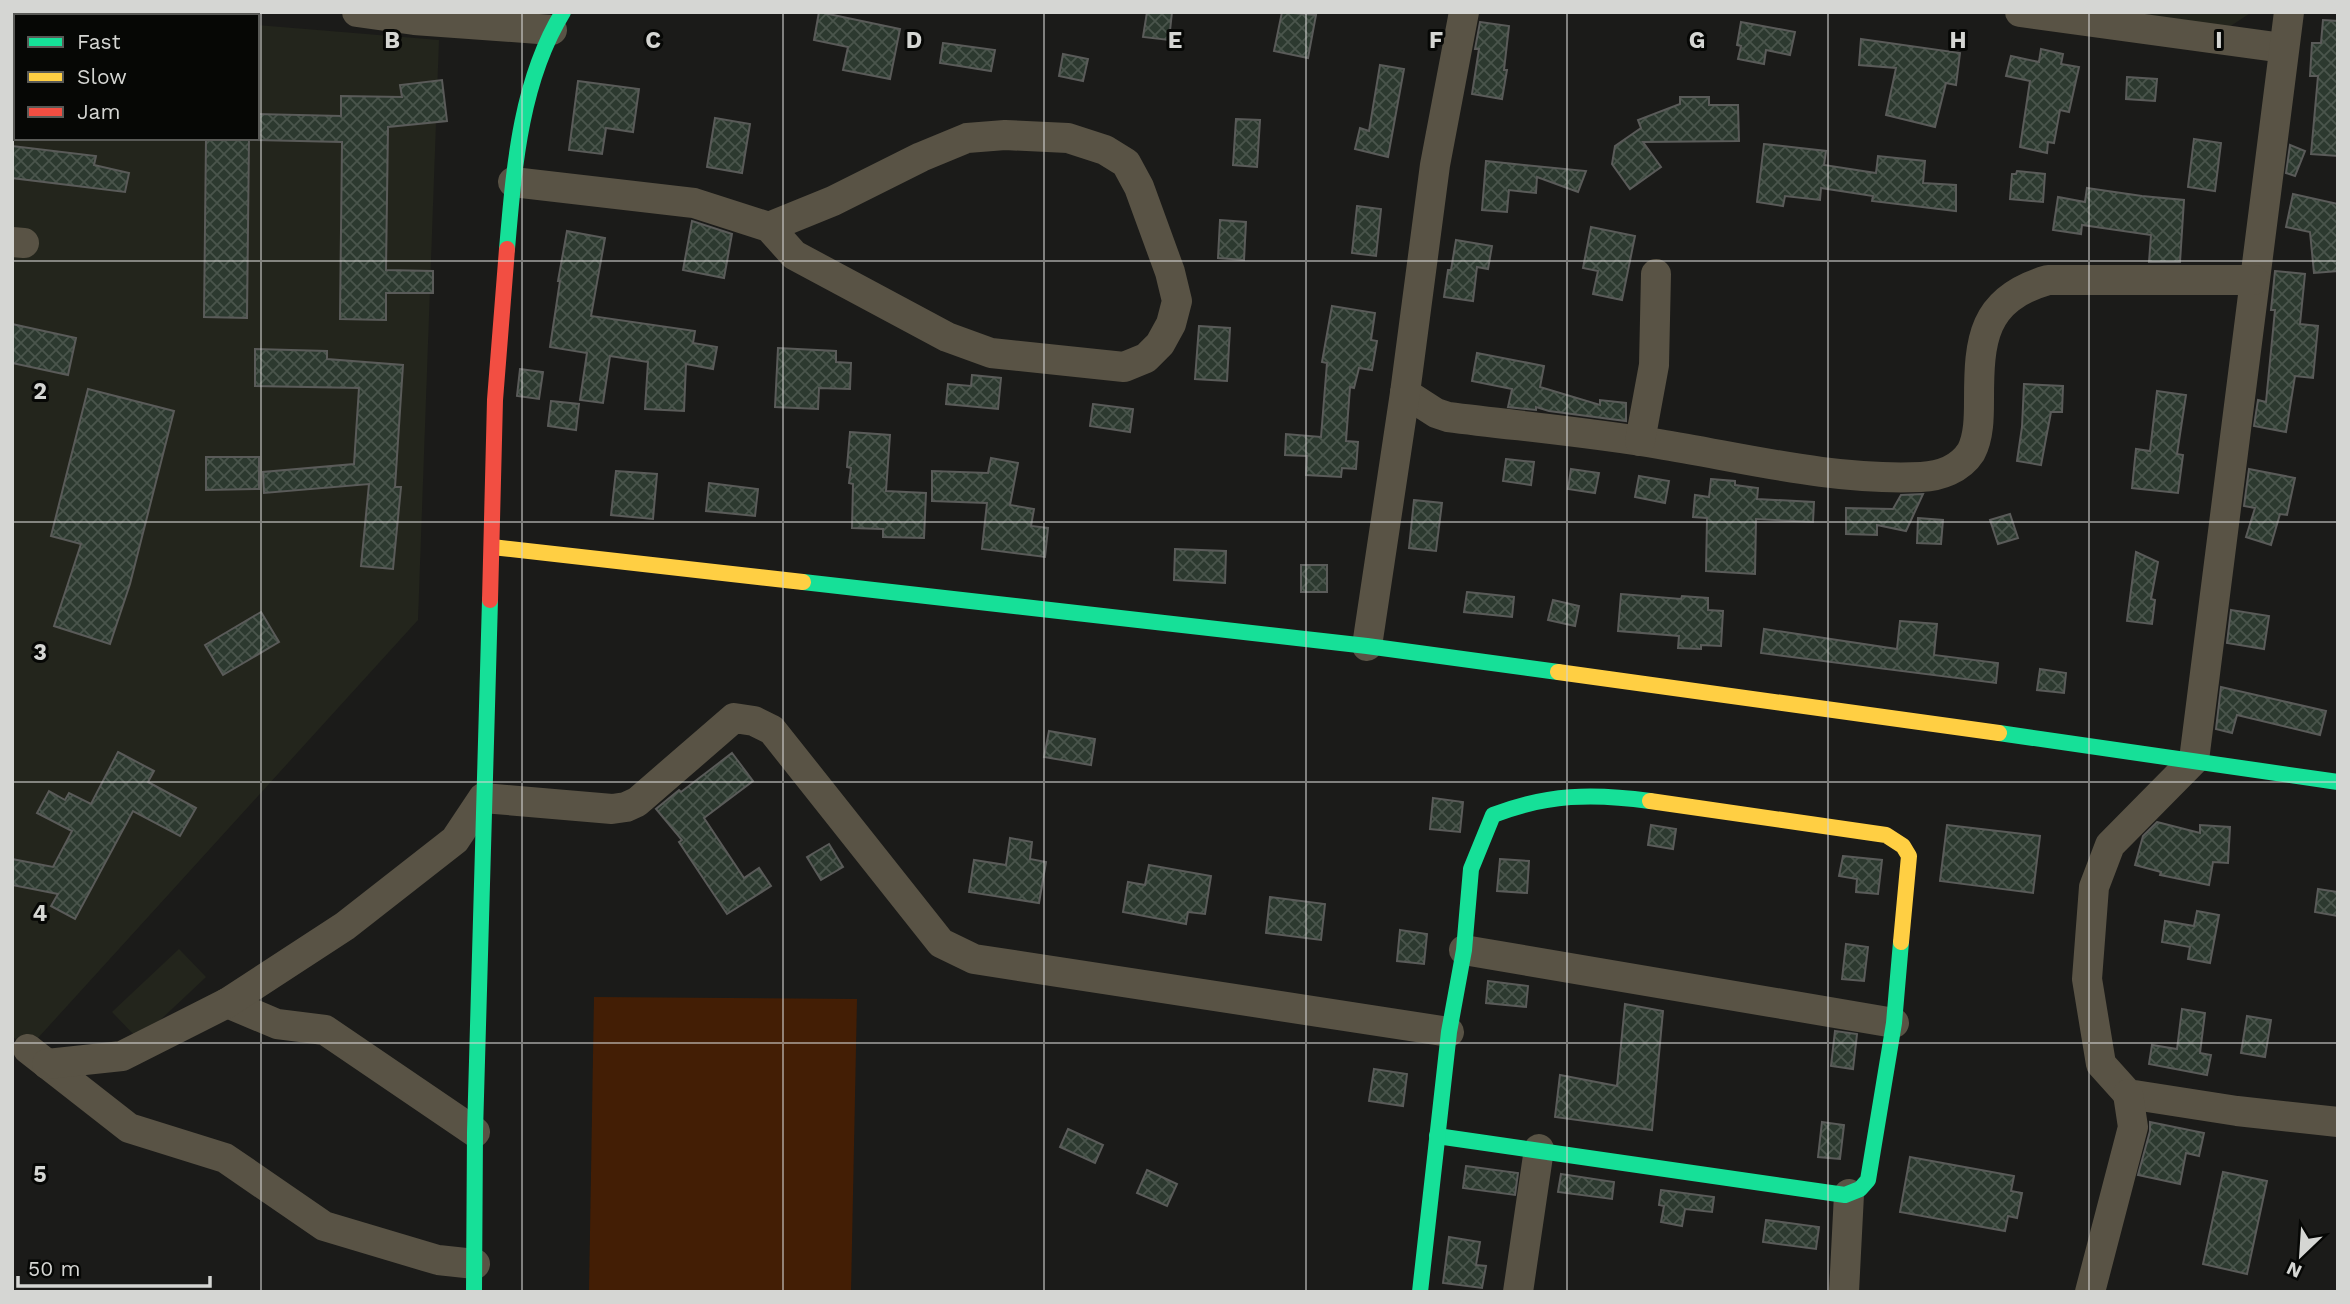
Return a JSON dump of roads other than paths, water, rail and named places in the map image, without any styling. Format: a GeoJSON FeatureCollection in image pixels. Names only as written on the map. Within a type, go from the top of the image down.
{"type":"FeatureCollection","features":[{"type":"Feature","properties":{"kind":"street"},"geometry":{"type":"LineString","coordinates":[[357,12],[414,20],[558,21],[536,70],[525,113],[513,182],[495,401],[475,1132],[475,1278],[438,1260],[324,1226],[225,1158],[129,1128],[38,1057],[121,1056],[228,1003],[345,926],[455,840],[483,798]]}},
{"type":"Feature","properties":{"kind":"street"},"geometry":{"type":"LineString","coordinates":[[1367,646],[1405,393],[1435,165],[1464,12]]}},
{"type":"Feature","properties":{"kind":"street"},"geometry":{"type":"LineString","coordinates":[[2020,12],[2283,48]]}},
{"type":"Feature","properties":{"kind":"street"},"geometry":{"type":"LineString","coordinates":[[2090,1292],[2133,1127],[2128,1094],[2101,1064],[2094,1026],[2087,979],[2094,887],[2110,845],[2194,760],[2289,12]]}},
{"type":"Feature","properties":{"kind":"street"},"geometry":{"type":"LineString","coordinates":[[513,182],[694,203],[769,228],[794,255],[947,337],[991,353],[1124,367],[1146,358],[1160,344],[1171,324],[1177,301],[1170,272],[1139,187],[1126,163],[1105,150],[1068,138],[1005,135],[967,138],[769,228]]}},
{"type":"Feature","properties":{"kind":"street"},"geometry":{"type":"LineString","coordinates":[[1640,441],[1654,365],[1656,274]]}},
{"type":"Feature","properties":{"kind":"street"},"geometry":{"type":"LineString","coordinates":[[1405,393],[1436,413],[1448,417],[1640,441],[1845,474],[1924,477],[1953,470],[1971,451],[1979,422],[1979,355],[1984,334],[1994,314],[2014,295],[2031,285],[2048,280],[2254,280]]}},
{"type":"Feature","properties":{"kind":"street"},"geometry":{"type":"LineString","coordinates":[[492,547],[1367,646],[2338,782]]}},
{"type":"Feature","properties":{"kind":"street"},"geometry":{"type":"LineString","coordinates":[[483,798],[612,809],[626,807],[637,802],[734,718],[754,721],[772,730],[941,943],[974,959],[1448,1032]]}},
{"type":"Feature","properties":{"kind":"street"},"geometry":{"type":"LineString","coordinates":[[1420,1292],[1448,1032],[1464,950],[1471,869],[1493,815],[1510,806],[1553,796],[1623,797],[1886,835],[1903,846],[1909,856],[1894,1023],[1868,1180],[1860,1189],[1845,1195],[1437,1136]]}},
{"type":"Feature","properties":{"kind":"street"},"geometry":{"type":"LineString","coordinates":[[1464,950],[1894,1023]]}},
{"type":"Feature","properties":{"kind":"street"},"geometry":{"type":"LineString","coordinates":[[228,1003],[277,1024],[325,1030],[475,1132]]}},
{"type":"Feature","properties":{"kind":"street"},"geometry":{"type":"LineString","coordinates":[[2128,1094],[2237,1111],[2338,1122]]}},
{"type":"Feature","properties":{"kind":"street"},"geometry":{"type":"LineString","coordinates":[[1518,1292],[1539,1149]]}},
{"type":"Feature","properties":{"kind":"street"},"geometry":{"type":"LineString","coordinates":[[1844,1292],[1849,1194]]}}]}
